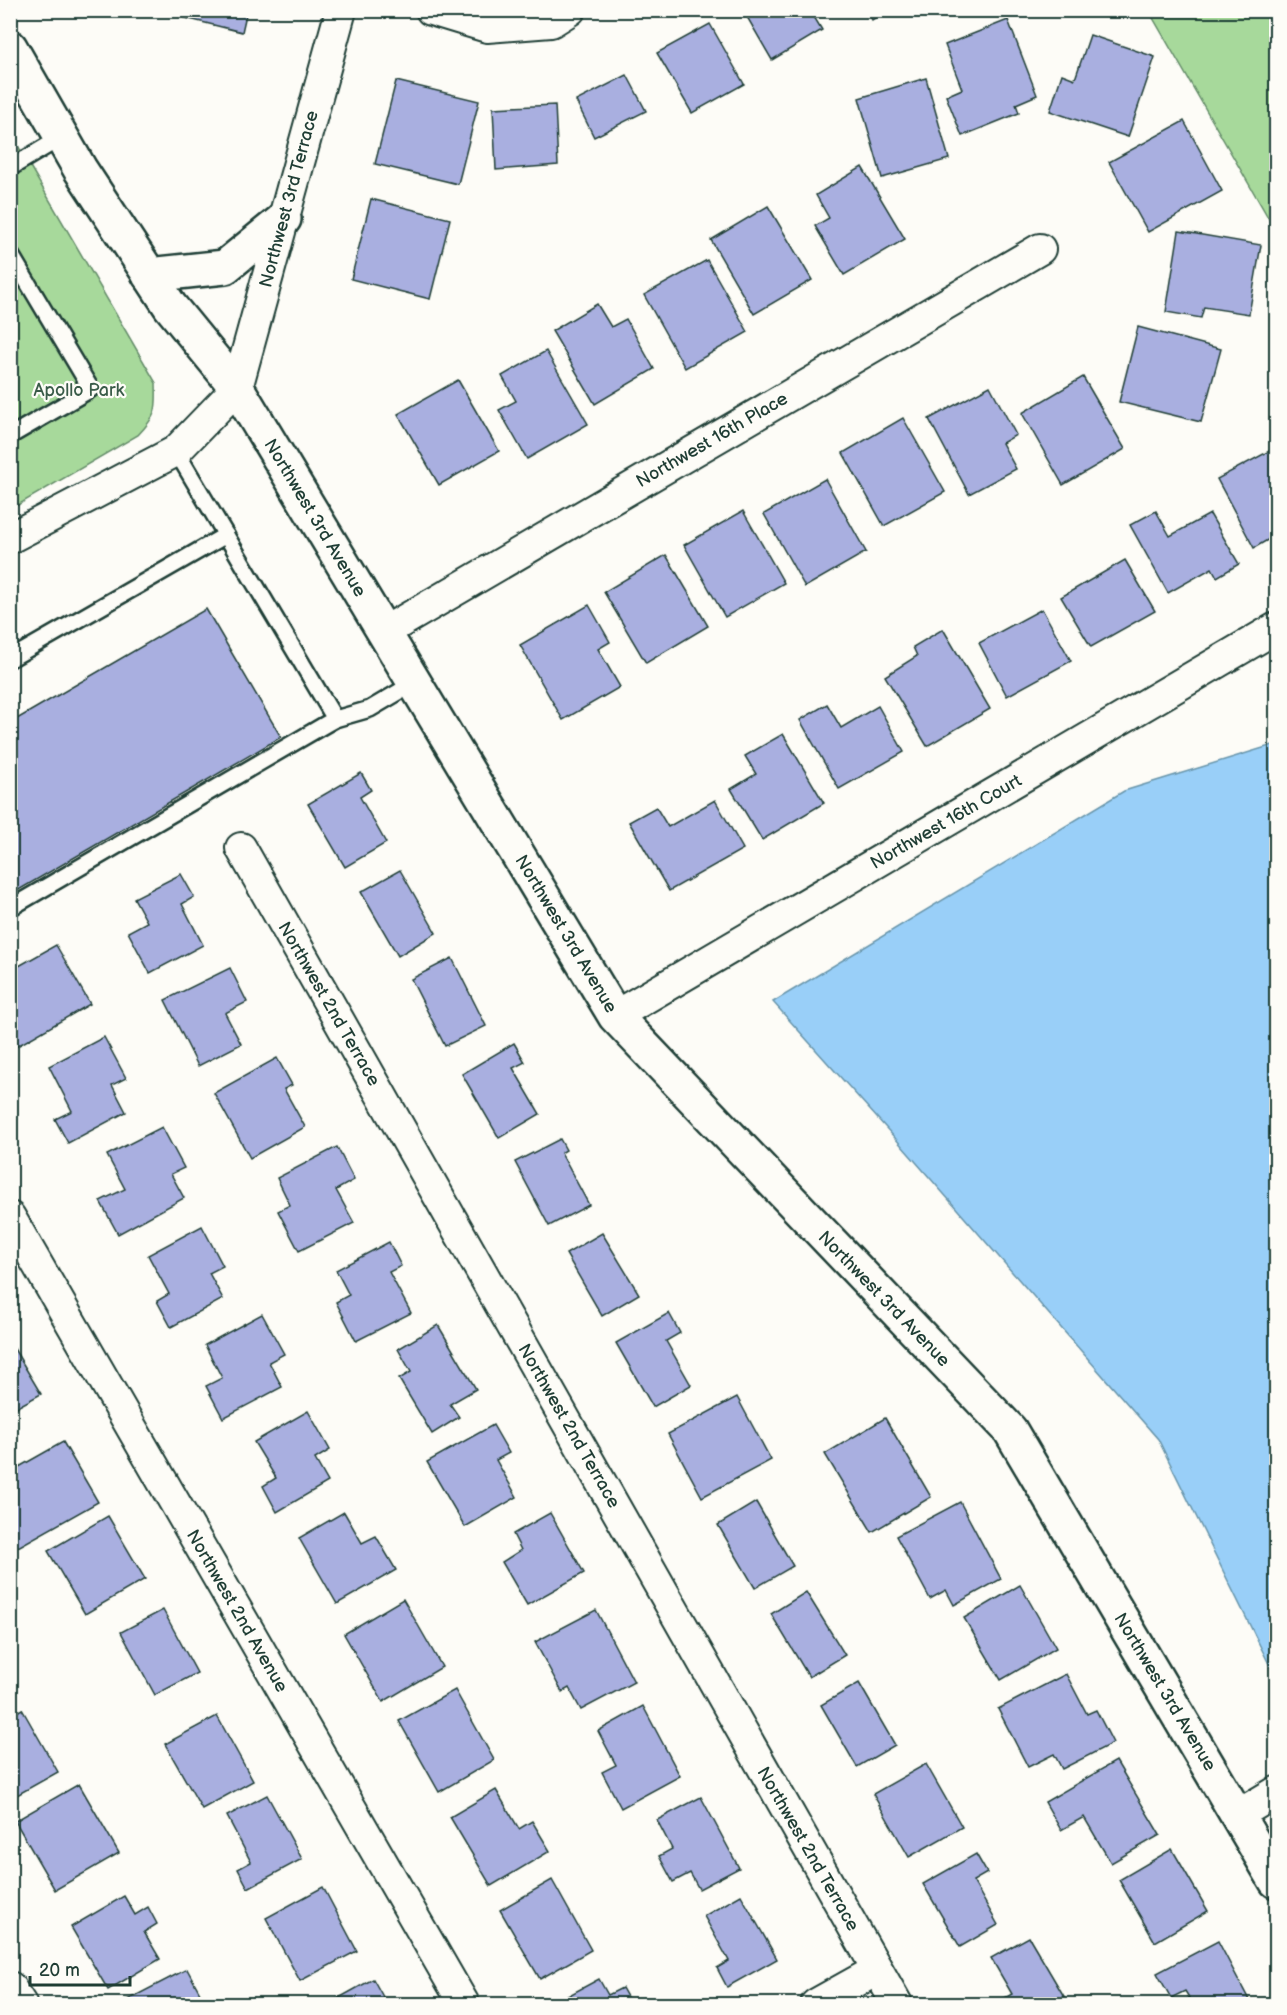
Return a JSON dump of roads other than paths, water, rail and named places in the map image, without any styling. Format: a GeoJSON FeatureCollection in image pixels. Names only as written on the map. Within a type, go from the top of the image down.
{"type":"FeatureCollection","features":[{"type":"Feature","properties":{"kind":"street","name":"Northwest 3rd Terrace"},"geometry":{"type":"LineString","coordinates":[[237,388],[341,10]]}},
{"type":"Feature","properties":{"kind":"street"},"geometry":{"type":"LineString","coordinates":[[431,10],[487,27],[551,22],[570,10]]}},
{"type":"Feature","properties":{"kind":"street","name":"Northwest 3rd Avenue"},"geometry":{"type":"LineString","coordinates":[[10,47],[80,168],[170,306],[237,388],[615,1016],[1010,1430],[1276,1881]]}},
{"type":"Feature","properties":{"kind":"street"},"geometry":{"type":"LineString","coordinates":[[150,275],[225,267],[284,219]]}},
{"type":"Feature","properties":{"kind":"street","name":"Northwest 16th Place"},"geometry":{"type":"LineString","coordinates":[[384,632],[1040,249]]}},
{"type":"Feature","properties":{"kind":"street"},"geometry":{"type":"LineString","coordinates":[[12,536],[176,451],[237,388]]}},
{"type":"Feature","properties":{"kind":"street","name":"Northwest 16th Court"},"geometry":{"type":"LineString","coordinates":[[615,1016],[1276,628]]}},
{"type":"Feature","properties":{"kind":"street","name":"Northwest 2nd Terrace"},"geometry":{"type":"LineString","coordinates":[[241,848],[897,2004]]}},
{"type":"Feature","properties":{"kind":"street","name":"Northwest 2nd Avenue"},"geometry":{"type":"LineString","coordinates":[[10,1217],[464,2004]]}},
{"type":"Feature","properties":{"kind":"street"},"geometry":{"type":"LineString","coordinates":[[1238,1815],[1276,1792]]}},
{"type":"Feature","properties":{"kind":"street"},"geometry":{"type":"LineString","coordinates":[[816,2004],[877,1970]]}},
{"type":"Feature","properties":{"kind":"street"},"geometry":{"type":"LineString","coordinates":[[10,1987],[21,2004]]}},
{"type":"Feature","properties":{"kind":"lane"},"geometry":{"type":"LineString","coordinates":[[10,168],[62,137]]}},
{"type":"Feature","properties":{"kind":"lane"},"geometry":{"type":"LineString","coordinates":[[10,253],[91,389],[10,436]]}},
{"type":"Feature","properties":{"kind":"lane"},"geometry":{"type":"LineString","coordinates":[[176,451],[335,720]]}},
{"type":"Feature","properties":{"kind":"lane"},"geometry":{"type":"LineString","coordinates":[[10,659],[226,535]]}},
{"type":"Feature","properties":{"kind":"lane"},"geometry":{"type":"LineString","coordinates":[[10,908],[335,720],[370,709],[414,683]]}},
{"type":"Feature","properties":{"kind":"water"},"geometry":{"type":"Polygon","coordinates":[[[1276,744],[1276,1673],[1274,1674],[1158,1439],[773,1002],[1124,791],[1276,744]]]}},
{"type":"Feature","properties":{"kind":"park label","name":"Apollo Park"},"geometry":{"type":"Point","coordinates":[79,390]}}]}
